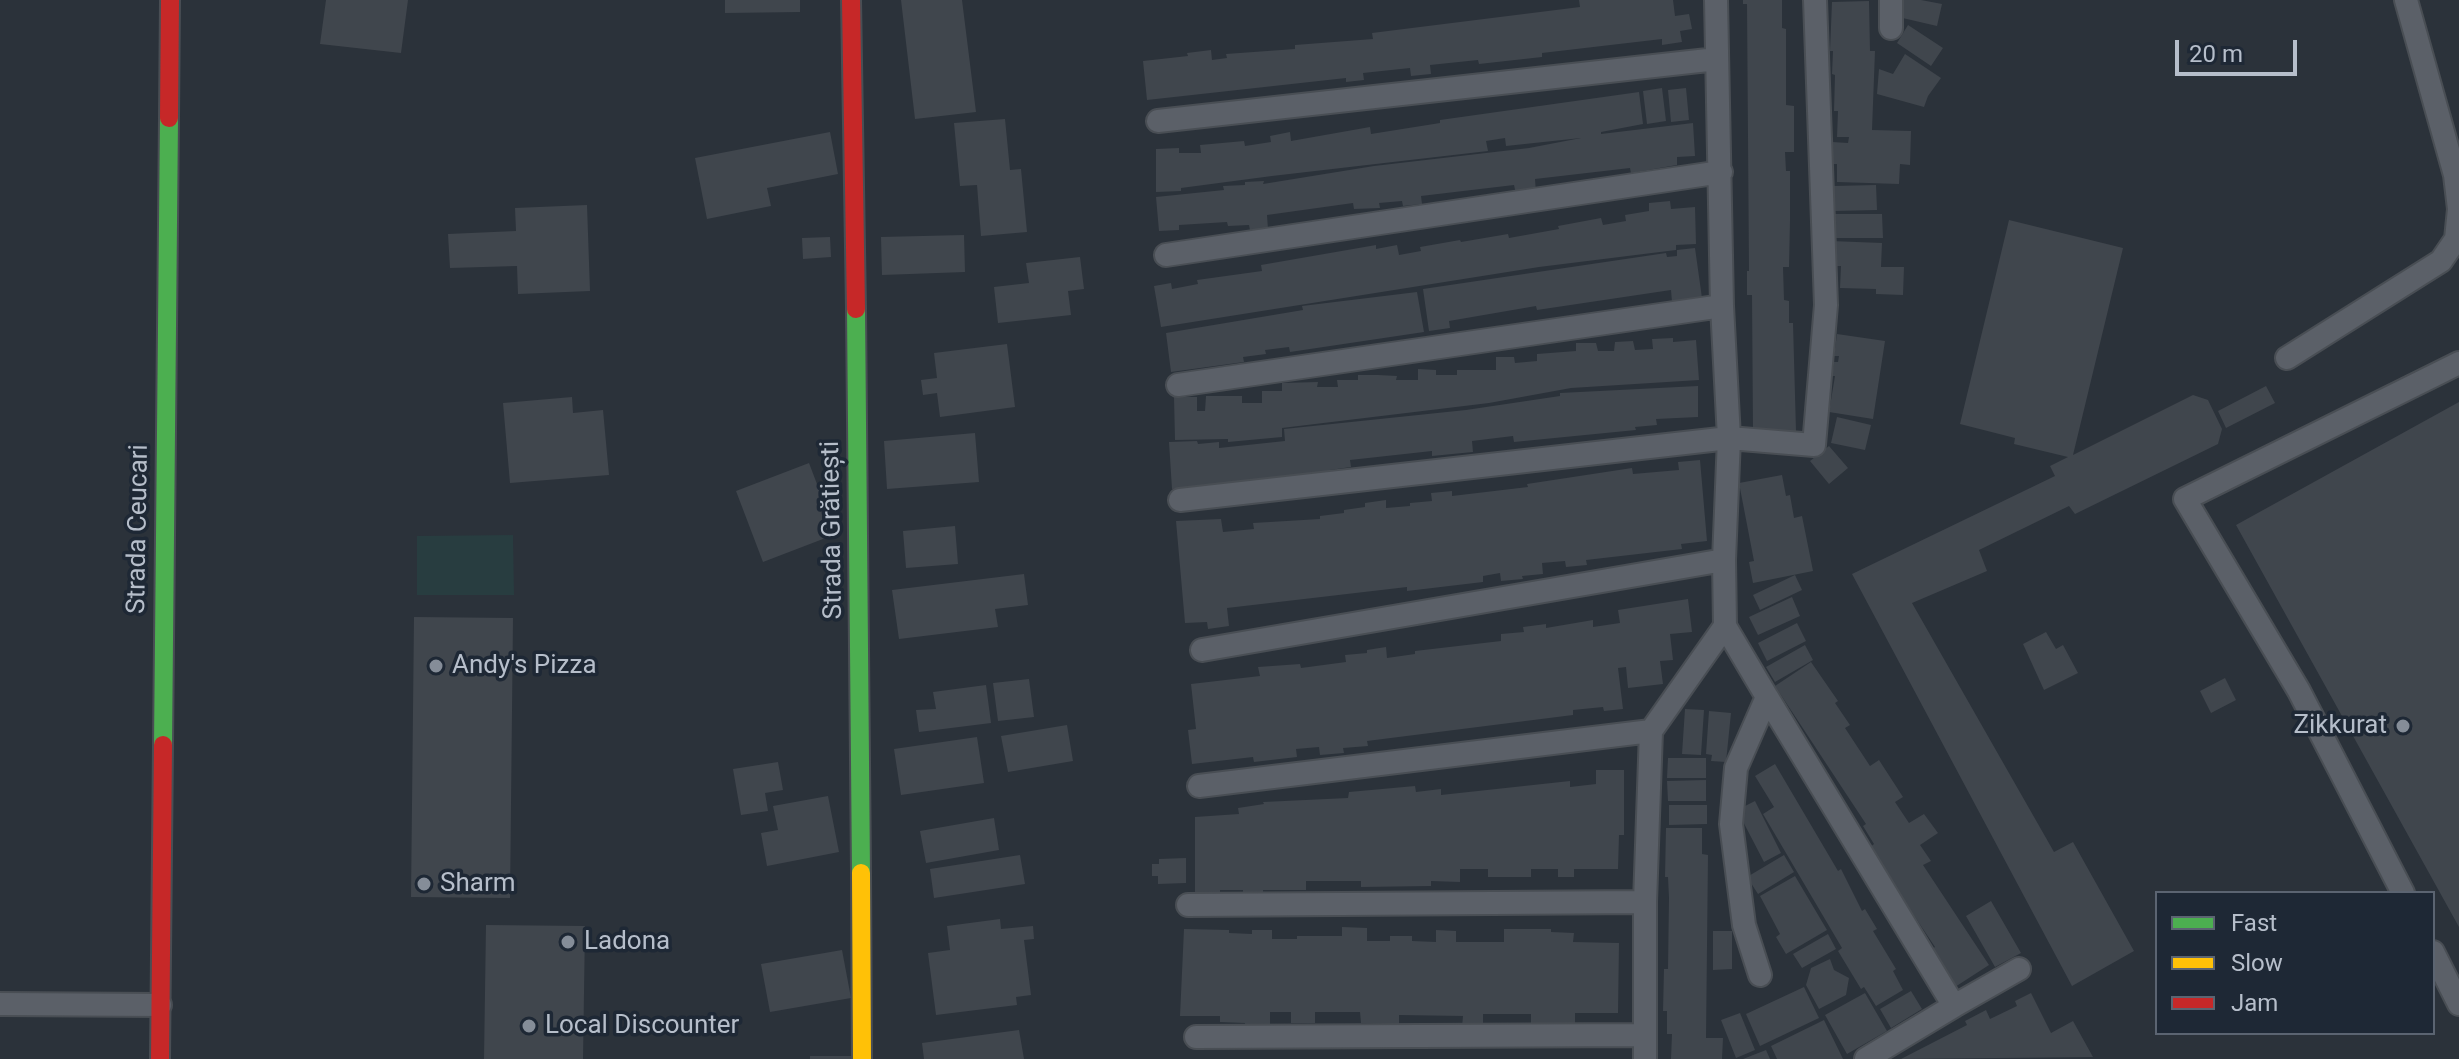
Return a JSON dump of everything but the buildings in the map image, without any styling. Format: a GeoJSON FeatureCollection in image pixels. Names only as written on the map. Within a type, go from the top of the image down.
{"type":"FeatureCollection","features":[{"type":"Feature","properties":{"kind":"street","name":"Strada Ceucari"},"geometry":{"type":"LineString","coordinates":[[160,1059],[170,0]]}},
{"type":"Feature","properties":{"kind":"street","name":"Strada Grătiești"},"geometry":{"type":"LineString","coordinates":[[851,0],[860,630],[862,1059]]}},
{"type":"Feature","properties":{"kind":"lane"},"geometry":{"type":"LineString","coordinates":[[1716,0],[1722,306],[1729,438],[1724,560],[1725,626],[1954,1006]]}},
{"type":"Feature","properties":{"kind":"lane"},"geometry":{"type":"LineString","coordinates":[[1180,500],[1729,438],[1814,445],[1826,305],[1815,0]]}},
{"type":"Feature","properties":{"kind":"lane"},"geometry":{"type":"LineString","coordinates":[[1891,0],[1891,28]]}},
{"type":"Feature","properties":{"kind":"lane"},"geometry":{"type":"LineString","coordinates":[[2287,358],[2441,261],[2456,239],[2459,209],[2455,175],[2406,0]]}},
{"type":"Feature","properties":{"kind":"lane"},"geometry":{"type":"LineString","coordinates":[[1158,121],[1717,59]]}},
{"type":"Feature","properties":{"kind":"lane"},"geometry":{"type":"LineString","coordinates":[[1166,255],[1721,172]]}},
{"type":"Feature","properties":{"kind":"lane"},"geometry":{"type":"LineString","coordinates":[[1178,385],[1722,306]]}},
{"type":"Feature","properties":{"kind":"lane"},"geometry":{"type":"LineString","coordinates":[[2402,891],[2299,691],[2185,499],[2459,363]]}},
{"type":"Feature","properties":{"kind":"lane"},"geometry":{"type":"LineString","coordinates":[[1202,650],[1724,560]]}},
{"type":"Feature","properties":{"kind":"lane"},"geometry":{"type":"LineString","coordinates":[[1645,1059],[1645,902],[1651,731],[1725,626]]}},
{"type":"Feature","properties":{"kind":"lane"},"geometry":{"type":"LineString","coordinates":[[1760,975],[1744,925],[1731,824],[1736,768],[1767,697]]}},
{"type":"Feature","properties":{"kind":"lane"},"geometry":{"type":"LineString","coordinates":[[1199,786],[1651,731]]}},
{"type":"Feature","properties":{"kind":"lane"},"geometry":{"type":"LineString","coordinates":[[1188,905],[1645,902]]}},
{"type":"Feature","properties":{"kind":"lane"},"geometry":{"type":"LineString","coordinates":[[2435,956],[2459,1004]]}},
{"type":"Feature","properties":{"kind":"lane"},"geometry":{"type":"LineString","coordinates":[[1866,1059],[2019,969]]}},
{"type":"Feature","properties":{"kind":"lane"},"geometry":{"type":"LineString","coordinates":[[0,1004],[160,1005]]}},
{"type":"Feature","properties":{"kind":"lane"},"geometry":{"type":"LineString","coordinates":[[1196,1037],[1644,1035]]}},
{"type":"Feature","properties":{"kind":"green space"},"geometry":{"type":"Polygon","coordinates":[[[513,535],[514,595],[417,595],[417,536],[513,535]]]}},
{"type":"Feature","properties":{"kind":"traffic: fast"},"geometry":{"type":"LineString","coordinates":[[163,745],[169,118]]}},
{"type":"Feature","properties":{"kind":"traffic: fast"},"geometry":{"type":"LineString","coordinates":[[856,309],[861,873]]}},
{"type":"Feature","properties":{"kind":"traffic: slow"},"geometry":{"type":"LineString","coordinates":[[861,873],[862,1059]]}},
{"type":"Feature","properties":{"kind":"traffic: jam"},"geometry":{"type":"LineString","coordinates":[[169,118],[170,0]]}},
{"type":"Feature","properties":{"kind":"traffic: jam"},"geometry":{"type":"LineString","coordinates":[[851,0],[856,309]]}},
{"type":"Feature","properties":{"kind":"traffic: jam"},"geometry":{"type":"LineString","coordinates":[[160,1059],[163,745]]}},
{"type":"Feature","properties":{"kind":"place","name":"Andy's Pizza"},"geometry":{"type":"Point","coordinates":[436,666]}},
{"type":"Feature","properties":{"kind":"place","name":"Zikkurat"},"geometry":{"type":"Point","coordinates":[2403,726]}},
{"type":"Feature","properties":{"kind":"place","name":"Sharm"},"geometry":{"type":"Point","coordinates":[424,884]}},
{"type":"Feature","properties":{"kind":"place","name":"Ladona"},"geometry":{"type":"Point","coordinates":[568,942]}},
{"type":"Feature","properties":{"kind":"place","name":"Local Discounter"},"geometry":{"type":"Point","coordinates":[529,1026]}}]}
